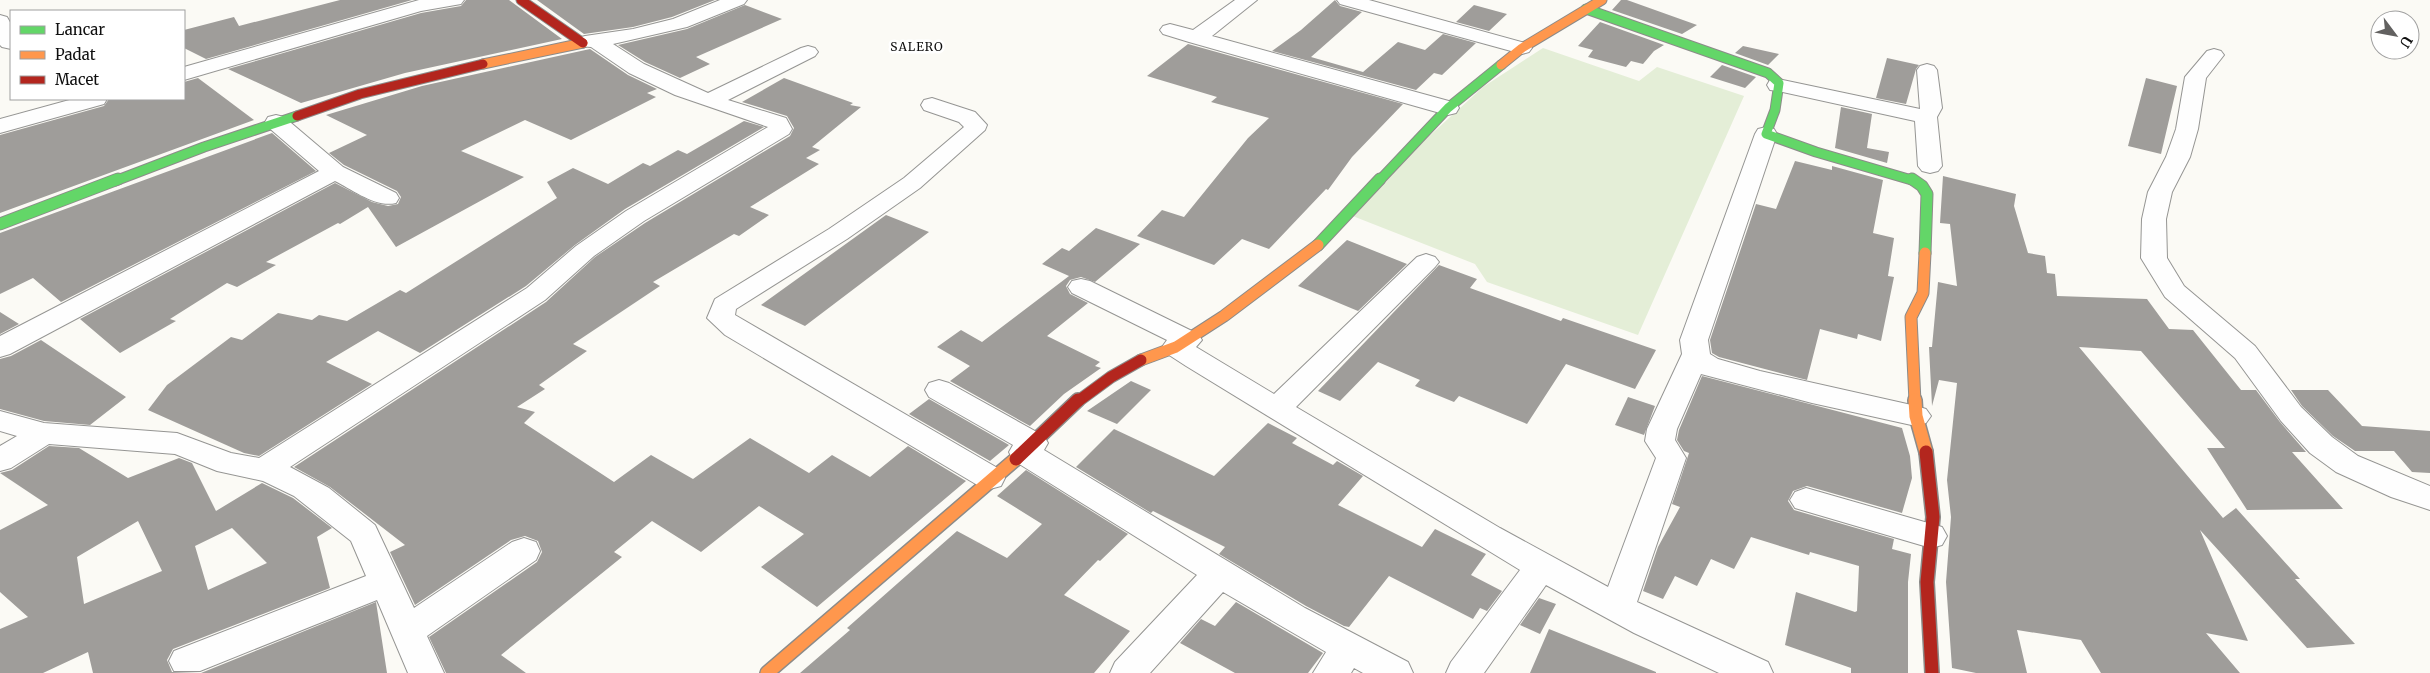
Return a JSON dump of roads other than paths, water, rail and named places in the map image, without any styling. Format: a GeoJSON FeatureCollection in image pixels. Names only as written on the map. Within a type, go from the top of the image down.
{"type":"FeatureCollection","features":[{"type":"Feature","properties":{"kind":"street"},"geometry":{"type":"LineString","coordinates":[[185,74],[419,6],[454,0]]}},
{"type":"Feature","properties":{"kind":"street"},"geometry":{"type":"LineString","coordinates":[[263,470],[536,294],[585,251],[635,216],[781,129],[778,123],[655,79],[520,0]]}},
{"type":"Feature","properties":{"kind":"street"},"geometry":{"type":"LineString","coordinates":[[0,224],[204,147],[360,94],[419,78],[589,42],[634,35],[680,23],[738,0]]}},
{"type":"Feature","properties":{"kind":"street"},"geometry":{"type":"LineString","coordinates":[[1196,38],[1248,0]]}},
{"type":"Feature","properties":{"kind":"street"},"geometry":{"type":"LineString","coordinates":[[1347,0],[1522,48]]}},
{"type":"Feature","properties":{"kind":"street"},"geometry":{"type":"LineString","coordinates":[[767,673],[1028,447],[1075,403],[1111,377],[1141,360],[1182,344],[1224,316],[1318,245],[1448,108],[1522,48],[1602,0]]}},
{"type":"Feature","properties":{"kind":"street"},"geometry":{"type":"LineString","coordinates":[[1586,9],[1768,72],[1776,78],[1778,85],[1774,110],[1694,340],[1695,356],[1662,429],[1660,441],[1670,458],[1657,505],[1647,525],[1618,606]]}},
{"type":"Feature","properties":{"kind":"street"},"geometry":{"type":"LineString","coordinates":[[0,21],[9,43]]}},
{"type":"Feature","properties":{"kind":"street"},"geometry":{"type":"LineString","coordinates":[[1170,30],[1448,108]]}},
{"type":"Feature","properties":{"kind":"street"},"geometry":{"type":"LineString","coordinates":[[712,100],[808,52]]}},
{"type":"Feature","properties":{"kind":"street"},"geometry":{"type":"LineString","coordinates":[[2214,56],[2196,77],[2184,138],[2178,157],[2160,192],[2154,220],[2154,258],[2174,292],[2217,326],[2245,352],[2286,408],[2321,445],[2347,464],[2402,489],[2430,498]]}},
{"type":"Feature","properties":{"kind":"street"},"geometry":{"type":"LineString","coordinates":[[1927,70],[1931,108],[1926,117],[1930,166]]}},
{"type":"Feature","properties":{"kind":"street"},"geometry":{"type":"LineString","coordinates":[[1778,85],[1926,117]]}},
{"type":"Feature","properties":{"kind":"street"},"geometry":{"type":"LineString","coordinates":[[0,126],[92,100]]}},
{"type":"Feature","properties":{"kind":"street"},"geometry":{"type":"LineString","coordinates":[[932,105],[967,116],[976,125],[974,130],[912,183],[838,234],[724,305],[721,318],[735,329],[990,478]]}},
{"type":"Feature","properties":{"kind":"street"},"geometry":{"type":"LineString","coordinates":[[276,122],[335,172],[387,198]]}},
{"type":"Feature","properties":{"kind":"street"},"geometry":{"type":"LineString","coordinates":[[1766,134],[1816,152],[1914,180],[1922,186],[1927,194],[1923,293],[1911,317],[1916,416],[1927,456],[1933,517],[1927,582],[1932,673]]}},
{"type":"Feature","properties":{"kind":"street"},"geometry":{"type":"LineString","coordinates":[[0,348],[335,172]]}},
{"type":"Feature","properties":{"kind":"street"},"geometry":{"type":"LineString","coordinates":[[1277,408],[1426,262]]}},
{"type":"Feature","properties":{"kind":"street"},"geometry":{"type":"LineString","coordinates":[[1081,287],[1182,344],[1277,408],[1447,513],[1541,566],[1697,647],[1755,673]]}},
{"type":"Feature","properties":{"kind":"street"},"geometry":{"type":"LineString","coordinates":[[1695,356],[1699,361],[1708,366],[1772,384],[1826,398],[1916,416]]}},
{"type":"Feature","properties":{"kind":"street"},"geometry":{"type":"LineString","coordinates":[[939,390],[1219,574],[1340,661],[1395,673]]}},
{"type":"Feature","properties":{"kind":"street"},"geometry":{"type":"LineString","coordinates":[[0,421],[44,433],[177,444],[196,449],[222,462],[263,470],[293,480],[364,534],[384,583],[426,673]]}},
{"type":"Feature","properties":{"kind":"street"},"geometry":{"type":"LineString","coordinates":[[0,460],[44,433]]}},
{"type":"Feature","properties":{"kind":"street"},"geometry":{"type":"LineString","coordinates":[[1806,500],[1931,536]]}},
{"type":"Feature","properties":{"kind":"street"},"geometry":{"type":"LineString","coordinates":[[406,632],[524,551]]}},
{"type":"Feature","properties":{"kind":"street"},"geometry":{"type":"LineString","coordinates":[[1464,673],[1541,566]]}},
{"type":"Feature","properties":{"kind":"street"},"geometry":{"type":"LineString","coordinates":[[1128,673],[1219,574]]}},
{"type":"Feature","properties":{"kind":"street"},"geometry":{"type":"LineString","coordinates":[[187,661],[384,583]]}},
{"type":"Feature","properties":{"kind":"district","name":"SALERO"},"geometry":{"type":"Point","coordinates":[917,46]}}]}
